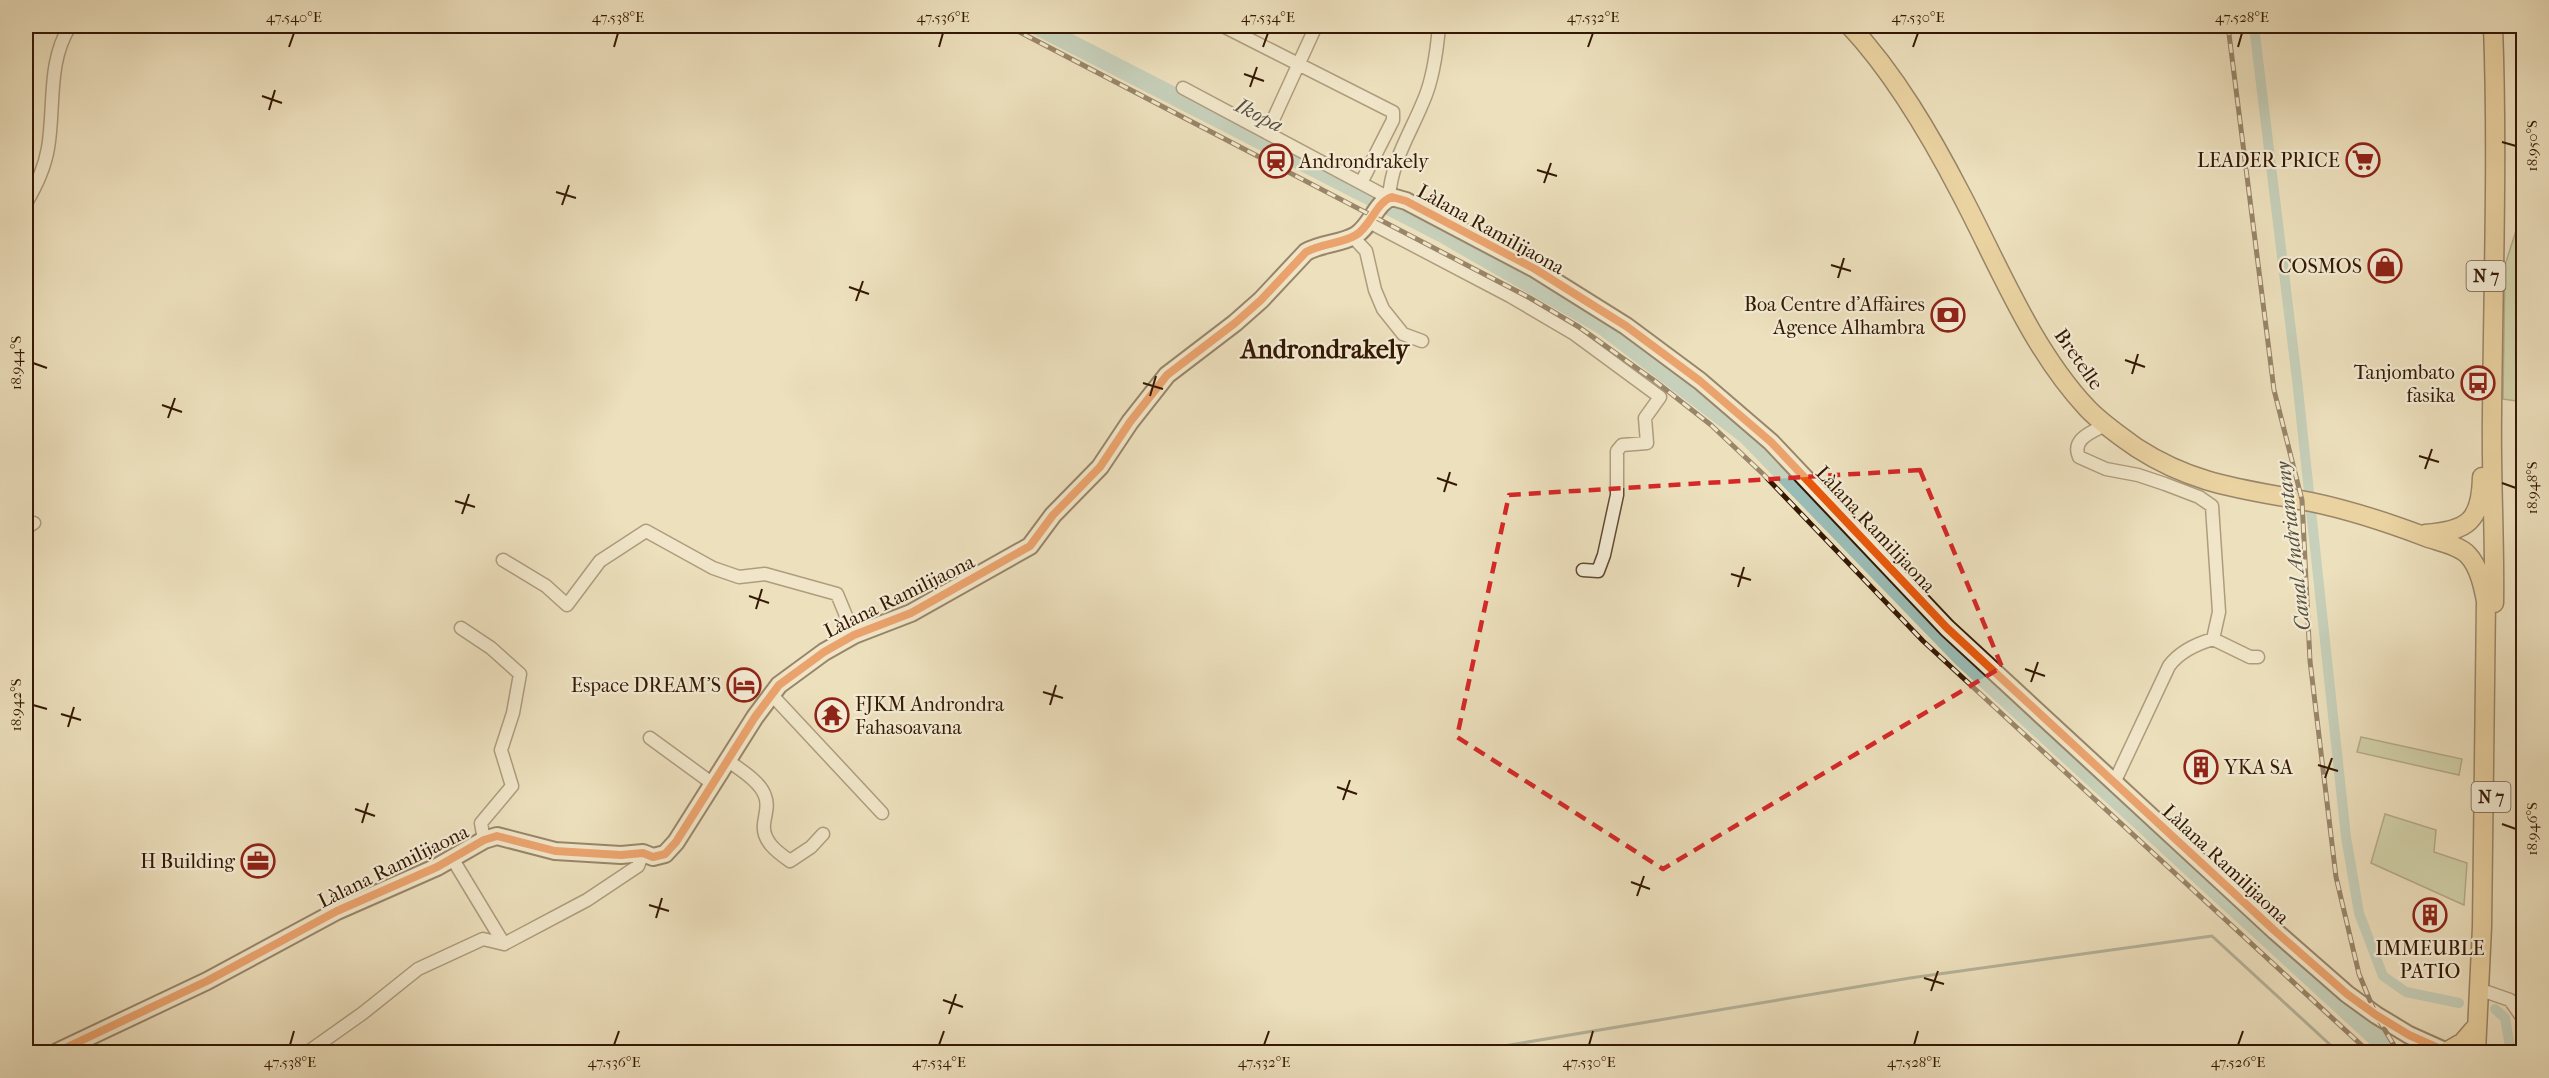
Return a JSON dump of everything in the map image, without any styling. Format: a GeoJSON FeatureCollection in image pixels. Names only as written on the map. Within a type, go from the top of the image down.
{"type":"FeatureCollection","features":[{"type":"Feature","properties":{"kind":"main road","name":"Bretelle"},"geometry":{"type":"LineString","coordinates":[[1850,26],[1885,70],[1921,124],[2044,351],[2080,401],[2105,425],[2151,456],[2192,476],[2240,490],[2332,507],[2420,534],[2466,553]]}},
{"type":"Feature","properties":{"kind":"main road","name":"N 7"},"geometry":{"type":"LineString","coordinates":[[2466,525],[2479,509],[2482,493],[2488,177],[2486,26]]}},
{"type":"Feature","properties":{"kind":"main road","name":"N 7"},"geometry":{"type":"LineString","coordinates":[[2485,1053],[2495,539],[2492,420],[2493,26]]}},
{"type":"Feature","properties":{"kind":"main road"},"geometry":{"type":"LineString","coordinates":[[2420,534],[2445,532],[2466,525],[2480,521],[2486,523],[2495,539],[2490,552],[2485,556],[2474,557],[2466,553],[2459,542],[2466,525]]}},
{"type":"Feature","properties":{"kind":"main road","name":"N 7"},"geometry":{"type":"LineString","coordinates":[[2466,553],[2479,573],[2486,601],[2482,927],[2475,1053]]}},
{"type":"Feature","properties":{"kind":"main road"},"geometry":{"type":"LineString","coordinates":[[2447,1052],[2463,1042],[2476,1027]]}},
{"type":"Feature","properties":{"kind":"street"},"geometry":{"type":"LineString","coordinates":[[26,203],[48,150],[52,87],[59,49],[70,26]]}},
{"type":"Feature","properties":{"kind":"street"},"geometry":{"type":"LineString","coordinates":[[1222,26],[1393,112],[1393,120],[1361,183]]}},
{"type":"Feature","properties":{"kind":"street"},"geometry":{"type":"LineString","coordinates":[[1267,133],[1316,26]]}},
{"type":"Feature","properties":{"kind":"street"},"geometry":{"type":"LineString","coordinates":[[1380,208],[1397,160],[1426,95],[1438,26]]}},
{"type":"Feature","properties":{"kind":"street"},"geometry":{"type":"LineString","coordinates":[[1183,88],[1361,183],[1380,208],[1500,291],[1573,333],[1660,397],[1645,418],[1647,443],[1622,445],[1617,451],[1617,495],[1604,555],[1598,571],[1583,570]]}},
{"type":"Feature","properties":{"kind":"street","name":"Làlana Ramilijaona"},"geometry":{"type":"LineString","coordinates":[[57,1053],[207,981],[337,911],[452,858],[484,840],[502,837],[566,852],[621,855],[643,853],[658,856],[672,848],[771,694],[807,662],[855,635],[911,613],[1030,546],[1053,515],[1100,467],[1130,422],[1167,375],[1261,300],[1306,252],[1324,244],[1353,237],[1380,208],[1406,201],[1535,269],[1626,326],[1700,381],[1771,441],[1947,628],[2347,994],[2392,1025],[2447,1052]]}},
{"type":"Feature","properties":{"kind":"street"},"geometry":{"type":"LineString","coordinates":[[1353,237],[1366,251],[1374,290],[1383,309],[1403,334],[1422,341]]}},
{"type":"Feature","properties":{"kind":"street"},"geometry":{"type":"LineString","coordinates":[[2105,425],[2080,439],[2077,446],[2079,457],[2106,469],[2138,475],[2164,484],[2199,497],[2212,506],[2219,612],[2213,639]]}},
{"type":"Feature","properties":{"kind":"street"},"geometry":{"type":"LineString","coordinates":[[503,560],[546,585],[567,604],[600,561],[646,531],[713,568],[739,577],[765,574],[837,594],[855,635]]}},
{"type":"Feature","properties":{"kind":"street"},"geometry":{"type":"LineString","coordinates":[[461,628],[491,648],[520,674],[513,713],[501,750],[512,786],[481,823],[484,840]]}},
{"type":"Feature","properties":{"kind":"street"},"geometry":{"type":"LineString","coordinates":[[2114,783],[2169,666],[2179,655],[2191,647],[2213,639],[2250,657],[2258,657]]}},
{"type":"Feature","properties":{"kind":"street"},"geometry":{"type":"LineString","coordinates":[[771,694],[882,813]]}},
{"type":"Feature","properties":{"kind":"street"},"geometry":{"type":"LineString","coordinates":[[650,738],[713,784]]}},
{"type":"Feature","properties":{"kind":"street"},"geometry":{"type":"LineString","coordinates":[[727,760],[752,779],[765,794],[766,839],[778,853],[790,861],[796,859],[823,834]]}},
{"type":"Feature","properties":{"kind":"street"},"geometry":{"type":"LineString","coordinates":[[308,1053],[418,969],[483,939],[504,944],[587,900],[638,866],[643,853]]}},
{"type":"Feature","properties":{"kind":"street"},"geometry":{"type":"LineString","coordinates":[[452,858],[504,944]]}},
{"type":"Feature","properties":{"kind":"street"},"geometry":{"type":"LineString","coordinates":[[2487,992],[2510,1000],[2523,1020]]}},
{"type":"Feature","properties":{"kind":"highlighted area"},"geometry":{"type":"Polygon","coordinates":[[[1920,470],[2002,667],[1663,869],[1457,737],[1509,495],[1920,470]]]}},
{"type":"Feature","properties":{"kind":"green space"},"geometry":{"type":"Polygon","coordinates":[[[2523,209],[2523,402],[2503,399],[2505,265],[2523,209]]]}},
{"type":"Feature","properties":{"kind":"green space"},"geometry":{"type":"Polygon","coordinates":[[[2361,737],[2462,759],[2459,775],[2357,752],[2361,737]]]}},
{"type":"Feature","properties":{"kind":"green space"},"geometry":{"type":"Polygon","coordinates":[[[2385,814],[2436,830],[2434,852],[2467,863],[2464,905],[2371,863],[2385,814]]]}},
{"type":"Feature","properties":{"kind":"water"},"geometry":{"type":"Polygon","coordinates":[[[2520,26],[2524,26],[2523,110],[2519,92],[2520,26]]]}},
{"type":"Feature","properties":{"kind":"waterway","name":"Ikopa"},"geometry":{"type":"LineString","coordinates":[[1037,26],[1443,234],[1603,326],[1746,435],[1961,657],[2382,1043]]}},
{"type":"Feature","properties":{"kind":"waterway","name":"Canal Andriantany"},"geometry":{"type":"LineString","coordinates":[[2254,26],[2297,380],[2346,837],[2359,913],[2383,976],[2406,992],[2459,1003]]}},
{"type":"Feature","properties":{"kind":"waterway"},"geometry":{"type":"LineString","coordinates":[[1468,1052],[1910,978],[2212,936],[2338,1052]]}},
{"type":"Feature","properties":{"kind":"waterway","name":"Canal Andriantany"},"geometry":{"type":"LineString","coordinates":[[2495,1009],[2505,1018],[2511,1052]]}},
{"type":"Feature","properties":{"kind":"railway"},"geometry":{"type":"LineString","coordinates":[[1008,26],[1530,298],[1579,327],[1655,381],[1711,425],[1763,474],[1923,641],[2369,1052]]}},
{"type":"Feature","properties":{"kind":"railway"},"geometry":{"type":"LineString","coordinates":[[2228,26],[2274,390],[2302,500],[2310,661],[2336,877],[2359,974],[2376,1015],[2398,1052]]}},
{"type":"Feature","properties":{"kind":"cycle path"},"geometry":{"type":"LineString","coordinates":[[57,1052],[207,981],[337,911],[437,867],[484,840],[497,836],[555,851],[621,855],[643,853],[653,857],[665,854],[676,842],[755,717],[779,685],[824,652],[854,635],[911,613],[1030,546],[1053,515],[1100,467],[1130,422],[1167,375],[1261,300],[1306,252],[1356,235],[1366,226],[1382,204],[1392,197],[1406,201],[1535,269],[1626,326],[1700,381],[1771,442],[1947,628],[2275,931],[2347,994],[2376,1015],[2409,1035],[2447,1052]]}},
{"type":"Feature","properties":{"kind":"place","name":"LEADER PRICE"},"geometry":{"type":"Point","coordinates":[2363,160]}},
{"type":"Feature","properties":{"kind":"place","name":"Androndrakely"},"geometry":{"type":"Point","coordinates":[1276,161]}},
{"type":"Feature","properties":{"kind":"place","name":"COSMOS"},"geometry":{"type":"Point","coordinates":[2385,266]}},
{"type":"Feature","properties":{"kind":"place","name":"Boa Centre d'Affaires Agence Alhambra"},"geometry":{"type":"Point","coordinates":[1948,315]}},
{"type":"Feature","properties":{"kind":"place","name":"Tanjombato fasika"},"geometry":{"type":"Point","coordinates":[2478,383]}},
{"type":"Feature","properties":{"kind":"place","name":"Espace DREAM'S"},"geometry":{"type":"Point","coordinates":[744,685]}},
{"type":"Feature","properties":{"kind":"place","name":"FJKM Androndra Fahasoavana"},"geometry":{"type":"Point","coordinates":[832,715]}},
{"type":"Feature","properties":{"kind":"place","name":"YKA SA"},"geometry":{"type":"Point","coordinates":[2201,767]}},
{"type":"Feature","properties":{"kind":"place","name":"H Building"},"geometry":{"type":"Point","coordinates":[258,861]}},
{"type":"Feature","properties":{"kind":"place","name":"IMMEUBLE PATIO"},"geometry":{"type":"Point","coordinates":[2430,915]}},
{"type":"Feature","properties":{"kind":"district","name":"Androndrakely"},"geometry":{"type":"Point","coordinates":[1325,349]}}]}
